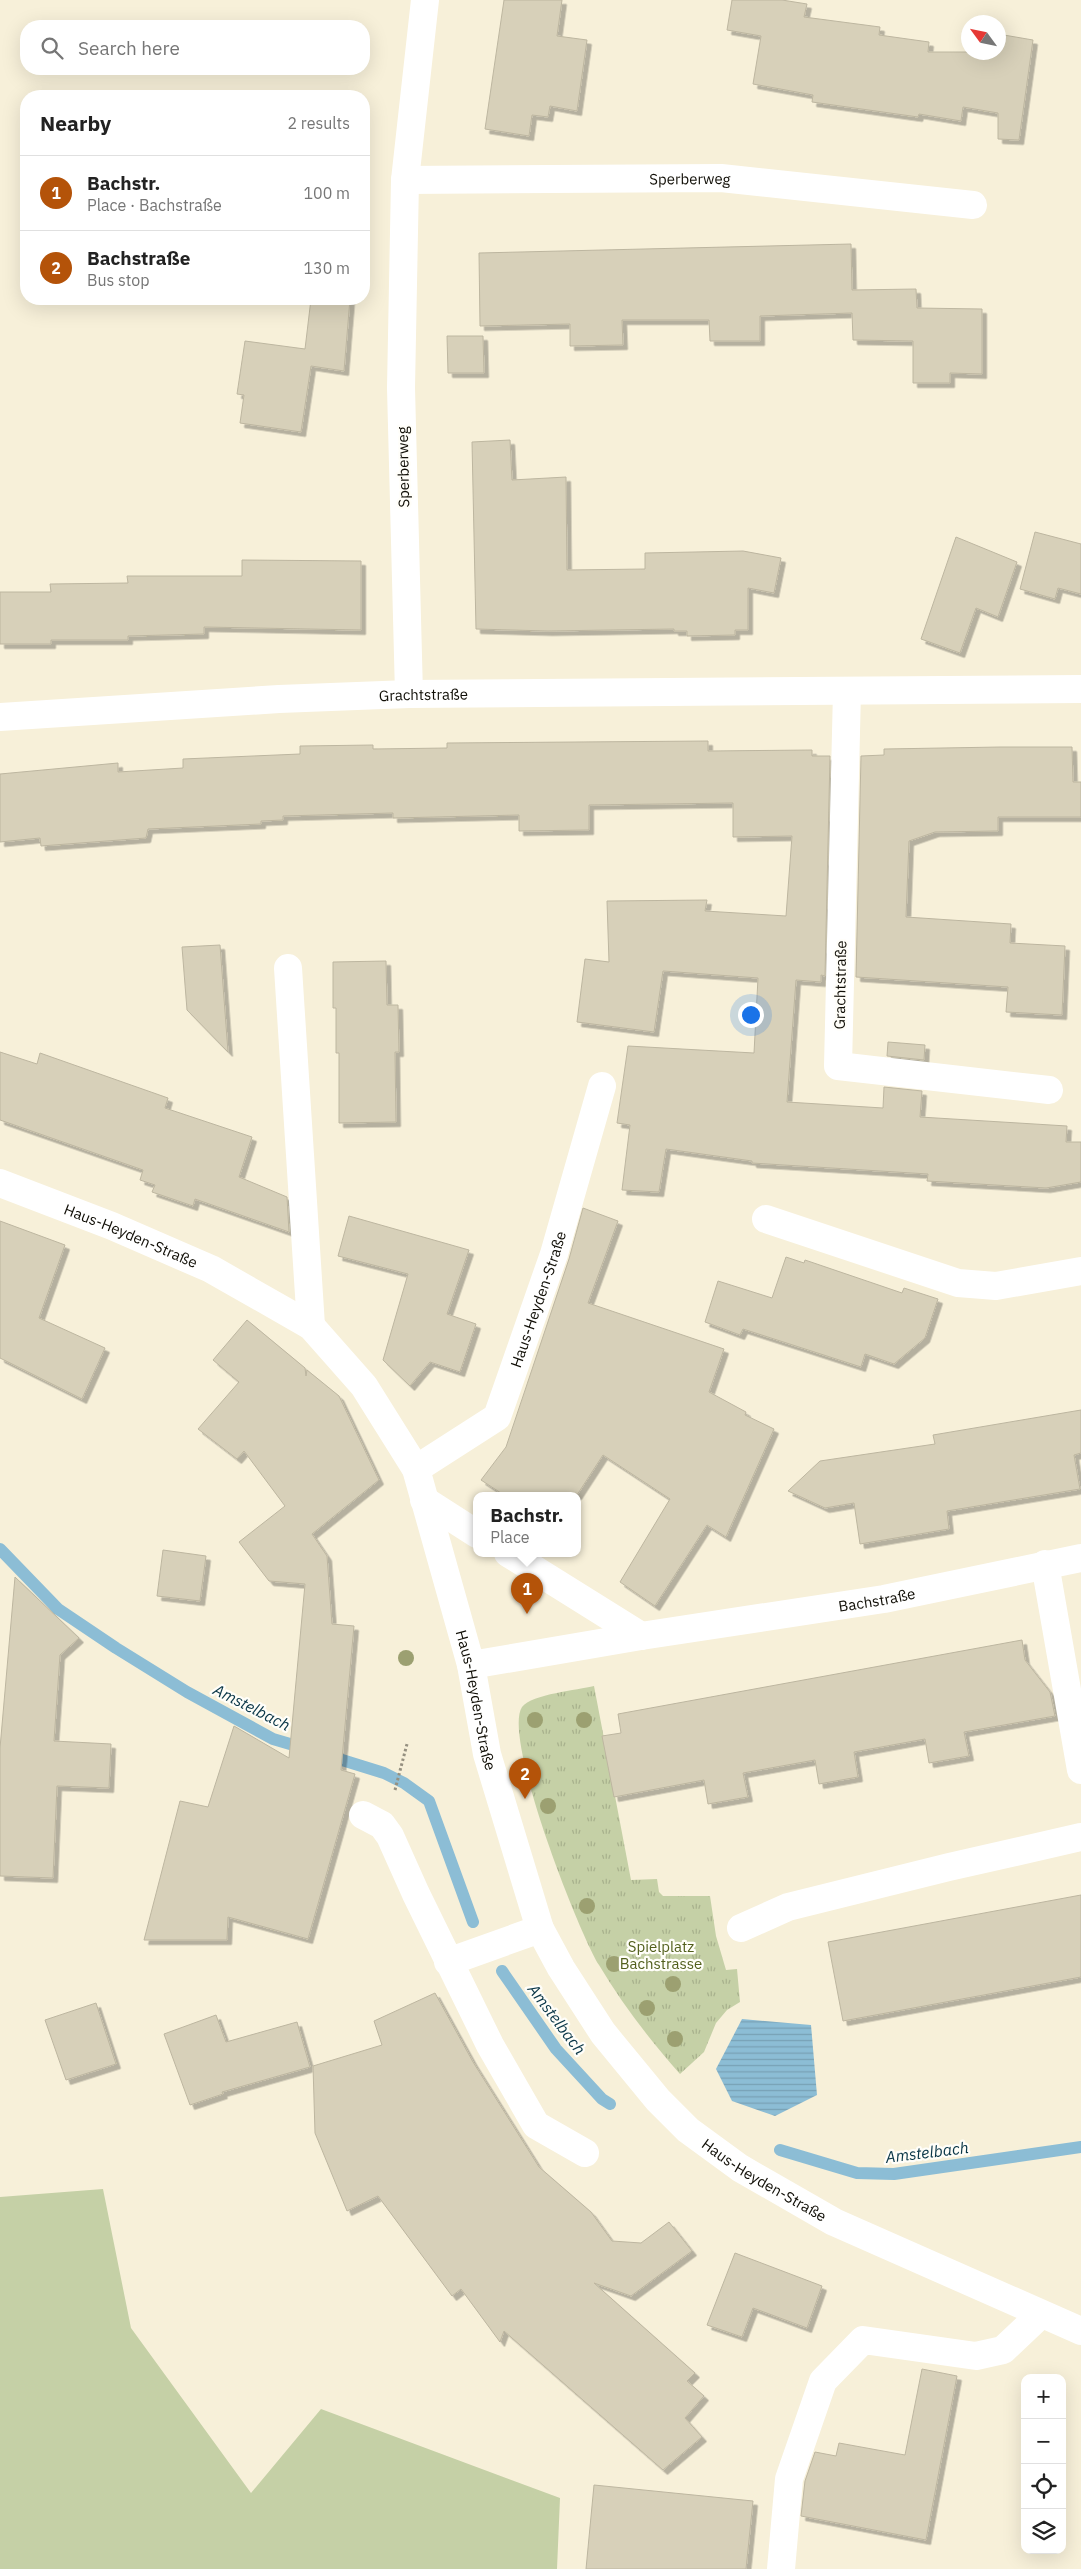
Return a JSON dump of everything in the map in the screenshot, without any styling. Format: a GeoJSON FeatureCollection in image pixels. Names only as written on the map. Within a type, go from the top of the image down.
{"type":"FeatureCollection","features":[{"type":"Feature","properties":{"kind":"street","name":"Sperberweg"},"geometry":{"type":"LineString","coordinates":[[409,694],[401,388],[406,180],[425,0]]}},
{"type":"Feature","properties":{"kind":"street","name":"Sperberweg"},"geometry":{"type":"LineString","coordinates":[[406,180],[721,178],[973,206]]}},
{"type":"Feature","properties":{"kind":"street","name":"Grachtstraße"},"geometry":{"type":"LineString","coordinates":[[0,717],[279,699],[409,694],[1081,689]]}},
{"type":"Feature","properties":{"kind":"street","name":"Grachtstraße"},"geometry":{"type":"LineString","coordinates":[[848,691],[838,1066],[1049,1090]]}},
{"type":"Feature","properties":{"kind":"street"},"geometry":{"type":"LineString","coordinates":[[288,968],[311,1326]]}},
{"type":"Feature","properties":{"kind":"street","name":"Haus-Heyden-Straße"},"geometry":{"type":"LineString","coordinates":[[416,1469],[497,1417],[554,1254],[602,1086]]}},
{"type":"Feature","properties":{"kind":"street","name":"Haus-Heyden-Straße"},"geometry":{"type":"LineString","coordinates":[[0,1182],[112,1226],[211,1269],[311,1326],[364,1386],[416,1469],[471,1665],[487,1754],[540,1929],[566,1976],[629,2066],[658,2100],[688,2130],[712,2148],[764,2182],[834,2222],[1041,2314],[1078,2327]]}},
{"type":"Feature","properties":{"kind":"street"},"geometry":{"type":"LineString","coordinates":[[766,1219],[958,1283],[996,1286],[1081,1270]]}},
{"type":"Feature","properties":{"kind":"street"},"geometry":{"type":"LineString","coordinates":[[424,1500],[473,1531]]}},
{"type":"Feature","properties":{"kind":"street"},"geometry":{"type":"LineString","coordinates":[[514,1557],[641,1636]]}},
{"type":"Feature","properties":{"kind":"street","name":"Bachstraße"},"geometry":{"type":"LineString","coordinates":[[471,1665],[641,1636],[884,1599],[1081,1558]]}},
{"type":"Feature","properties":{"kind":"street"},"geometry":{"type":"LineString","coordinates":[[1045,1564],[1081,1770]]}},
{"type":"Feature","properties":{"kind":"street"},"geometry":{"type":"LineString","coordinates":[[363,1815],[382,1825],[390,1836],[448,1962],[490,2045],[536,2125],[585,2153]]}},
{"type":"Feature","properties":{"kind":"street"},"geometry":{"type":"LineString","coordinates":[[741,1928],[788,1908],[949,1867],[1081,1837]]}},
{"type":"Feature","properties":{"kind":"street"},"geometry":{"type":"LineString","coordinates":[[448,1962],[540,1929]]}},
{"type":"Feature","properties":{"kind":"street"},"geometry":{"type":"LineString","coordinates":[[781,2569],[789,2479],[823,2382],[863,2340],[976,2356],[1003,2350],[1041,2314]]}},
{"type":"Feature","properties":{"kind":"path"},"geometry":{"type":"LineString","coordinates":[[394,1790],[407,1744]]}},
{"type":"Feature","properties":{"kind":"green space","name":"Spielplatz Bachstrasse"},"geometry":{"type":"Polygon","coordinates":[[[594,1686],[631,1880],[657,1879],[659,1892],[663,1896],[710,1896],[716,1936],[726,1970],[737,1969],[740,2002],[727,2010],[716,2023],[704,2052],[680,2074],[627,2008],[599,1965],[589,1945],[575,1915],[545,1834],[532,1793],[523,1755],[519,1725],[522,1707],[535,1699],[545,1696],[594,1686]]]}},
{"type":"Feature","properties":{"kind":"green space"},"geometry":{"type":"Polygon","coordinates":[[[103,2189],[131,2328],[251,2493],[321,2409],[560,2498],[557,2569],[0,2569],[0,2197],[103,2189]]]}},
{"type":"Feature","properties":{"kind":"water"},"geometry":{"type":"Polygon","coordinates":[[[742,2019],[811,2025],[817,2095],[775,2116],[732,2101],[716,2069],[742,2019]]]}},
{"type":"Feature","properties":{"kind":"building"},"geometry":{"type":"Polygon","coordinates":[[[504,0],[562,0],[557,36],[587,40],[577,111],[550,106],[548,117],[532,115],[529,136],[485,129],[504,0]]]}},
{"type":"Feature","properties":{"kind":"building"},"geometry":{"type":"Polygon","coordinates":[[[732,0],[782,0],[807,4],[804,17],[880,27],[879,35],[929,42],[928,52],[961,52],[961,60],[1006,60],[1006,35],[1033,40],[1019,140],[998,139],[998,113],[963,107],[961,121],[919,114],[918,117],[812,102],[813,95],[753,84],[761,36],[727,30],[732,0]]]}},
{"type":"Feature","properties":{"kind":"building"},"geometry":{"type":"Polygon","coordinates":[[[851,244],[852,290],[916,289],[917,308],[982,309],[982,374],[950,373],[950,383],[913,383],[913,341],[853,340],[852,313],[760,316],[760,341],[710,341],[709,320],[622,320],[623,345],[570,346],[570,324],[480,326],[479,253],[851,244]]]}},
{"type":"Feature","properties":{"kind":"building"},"geometry":{"type":"Polygon","coordinates":[[[310,305],[350,305],[344,371],[311,366],[301,432],[240,423],[244,395],[237,394],[245,341],[305,349],[310,305]]]}},
{"type":"Feature","properties":{"kind":"building"},"geometry":{"type":"Polygon","coordinates":[[[447,336],[483,336],[484,373],[448,373],[447,336]]]}},
{"type":"Feature","properties":{"kind":"building"},"geometry":{"type":"Polygon","coordinates":[[[510,440],[512,480],[566,477],[567,570],[645,569],[645,553],[743,551],[781,558],[774,593],[748,588],[748,630],[735,630],[735,635],[687,636],[687,631],[674,631],[674,629],[548,631],[476,629],[472,442],[510,440]]]}},
{"type":"Feature","properties":{"kind":"building"},"geometry":{"type":"Polygon","coordinates":[[[1035,532],[1081,544],[1081,594],[1058,588],[1055,599],[1020,589],[1035,532]]]}},
{"type":"Feature","properties":{"kind":"building"},"geometry":{"type":"Polygon","coordinates":[[[956,537],[1017,562],[998,617],[976,608],[960,653],[921,639],[956,537]]]}},
{"type":"Feature","properties":{"kind":"building"},"geometry":{"type":"Polygon","coordinates":[[[242,560],[361,561],[361,630],[204,627],[204,634],[128,636],[128,640],[51,640],[51,644],[0,644],[0,592],[51,592],[50,584],[128,583],[127,576],[242,576],[242,560]]]}},
{"type":"Feature","properties":{"kind":"building"},"geometry":{"type":"Polygon","coordinates":[[[708,741],[708,751],[812,750],[812,756],[830,756],[825,976],[821,975],[821,982],[796,980],[787,1102],[883,1108],[884,1087],[922,1091],[920,1117],[1067,1126],[1066,1142],[1081,1142],[1081,1182],[1046,1188],[927,1181],[928,1174],[752,1163],[752,1161],[666,1149],[659,1192],[622,1190],[630,1125],[617,1123],[628,1046],[754,1053],[758,978],[663,971],[654,1032],[577,1022],[585,959],[609,962],[607,901],[707,900],[705,911],[786,916],[792,836],[733,837],[733,803],[589,805],[589,830],[519,831],[519,815],[393,818],[393,813],[283,816],[283,820],[261,821],[261,824],[148,829],[146,838],[41,846],[40,838],[0,842],[0,774],[118,763],[118,772],[183,768],[183,759],[300,754],[300,746],[373,745],[373,749],[447,748],[447,743],[708,741]]]}},
{"type":"Feature","properties":{"kind":"building"},"geometry":{"type":"Polygon","coordinates":[[[1072,747],[1073,782],[1081,782],[1081,817],[998,817],[998,831],[935,832],[909,841],[906,917],[1011,924],[1010,943],[1065,946],[1062,1015],[1006,1012],[1008,987],[856,977],[861,756],[884,755],[884,749],[1072,747]]]}},
{"type":"Feature","properties":{"kind":"building"},"geometry":{"type":"Polygon","coordinates":[[[220,945],[228,1052],[187,1010],[182,947],[220,945]]]}},
{"type":"Feature","properties":{"kind":"building"},"geometry":{"type":"Polygon","coordinates":[[[386,961],[387,1005],[398,1005],[399,1052],[395,1052],[396,1122],[339,1123],[339,1053],[336,1053],[336,1008],[333,1008],[333,962],[386,961]]]}},
{"type":"Feature","properties":{"kind":"building"},"geometry":{"type":"Polygon","coordinates":[[[888,1042],[925,1045],[924,1060],[887,1056],[888,1042]]]}},
{"type":"Feature","properties":{"kind":"building"},"geometry":{"type":"Polygon","coordinates":[[[0,1052],[37,1064],[40,1053],[168,1098],[165,1108],[252,1137],[239,1177],[287,1197],[289,1232],[195,1199],[193,1206],[152,1192],[155,1185],[140,1180],[143,1170],[0,1120],[0,1052]]]}},
{"type":"Feature","properties":{"kind":"building"},"geometry":{"type":"Polygon","coordinates":[[[583,1208],[618,1221],[588,1303],[724,1349],[709,1392],[746,1412],[745,1415],[774,1429],[726,1537],[707,1525],[655,1606],[620,1582],[670,1499],[603,1455],[579,1492],[499,1492],[481,1480],[506,1447],[569,1259],[583,1208]]]}},
{"type":"Feature","properties":{"kind":"building"},"geometry":{"type":"Polygon","coordinates":[[[349,1216],[469,1250],[447,1314],[476,1324],[460,1372],[430,1362],[410,1386],[383,1360],[408,1274],[338,1256],[349,1216]]]}},
{"type":"Feature","properties":{"kind":"building"},"geometry":{"type":"Polygon","coordinates":[[[0,1221],[65,1245],[39,1318],[105,1348],[82,1399],[0,1358],[0,1221]]]}},
{"type":"Feature","properties":{"kind":"building"},"geometry":{"type":"Polygon","coordinates":[[[786,1257],[804,1263],[805,1260],[902,1293],[904,1288],[938,1299],[925,1338],[894,1364],[865,1354],[861,1367],[743,1329],[740,1335],[705,1322],[718,1281],[772,1298],[786,1257]]]}},
{"type":"Feature","properties":{"kind":"building"},"geometry":{"type":"Polygon","coordinates":[[[247,1320],[305,1368],[306,1376],[307,1370],[339,1396],[379,1480],[312,1534],[327,1556],[332,1624],[354,1626],[341,1770],[355,1774],[308,1939],[228,1917],[227,1940],[144,1940],[180,1801],[208,1807],[234,1726],[289,1758],[305,1584],[269,1581],[239,1542],[285,1506],[244,1451],[237,1459],[198,1429],[239,1382],[213,1360],[247,1320]]]}},
{"type":"Feature","properties":{"kind":"building"},"geometry":{"type":"Polygon","coordinates":[[[1081,1410],[1081,1453],[1074,1455],[1080,1489],[947,1511],[949,1529],[860,1544],[854,1503],[825,1508],[788,1491],[820,1461],[935,1444],[933,1435],[1081,1410]]]}},
{"type":"Feature","properties":{"kind":"building"},"geometry":{"type":"Polygon","coordinates":[[[163,1550],[206,1556],[200,1601],[157,1596],[163,1550]]]}},
{"type":"Feature","properties":{"kind":"building"},"geometry":{"type":"Polygon","coordinates":[[[15,1577],[79,1638],[60,1655],[54,1741],[111,1744],[109,1788],[57,1786],[53,1878],[0,1876],[0,1748],[15,1577]]]}},
{"type":"Feature","properties":{"kind":"building"},"geometry":{"type":"Polygon","coordinates":[[[1022,1640],[1025,1660],[1050,1692],[1055,1716],[964,1732],[969,1756],[929,1763],[925,1739],[854,1752],[858,1777],[819,1784],[815,1760],[743,1773],[748,1797],[708,1804],[704,1780],[614,1797],[602,1736],[621,1733],[618,1714],[1022,1640]]]}},
{"type":"Feature","properties":{"kind":"building"},"geometry":{"type":"Polygon","coordinates":[[[1081,1895],[1081,1977],[843,2021],[828,1942],[1081,1895]]]}},
{"type":"Feature","properties":{"kind":"building"},"geometry":{"type":"Polygon","coordinates":[[[435,1993],[473,2062],[539,2167],[591,2212],[612,2241],[641,2243],[669,2222],[692,2251],[631,2296],[594,2283],[695,2373],[687,2381],[704,2396],[685,2418],[702,2437],[663,2470],[504,2331],[500,2342],[461,2289],[452,2296],[378,2196],[347,2211],[315,2133],[313,2066],[382,2045],[374,2021],[435,1993]]]}},
{"type":"Feature","properties":{"kind":"building"},"geometry":{"type":"Polygon","coordinates":[[[96,2003],[116,2064],[66,2080],[45,2020],[96,2003]]]}},
{"type":"Feature","properties":{"kind":"building"},"geometry":{"type":"Polygon","coordinates":[[[216,2015],[226,2042],[297,2022],[310,2067],[222,2092],[223,2094],[190,2105],[164,2034],[216,2015]]]}},
{"type":"Feature","properties":{"kind":"building"},"geometry":{"type":"Polygon","coordinates":[[[735,2253],[822,2286],[807,2328],[753,2308],[742,2337],[707,2325],[735,2253]]]}},
{"type":"Feature","properties":{"kind":"building"},"geometry":{"type":"Polygon","coordinates":[[[922,2369],[957,2376],[926,2540],[801,2516],[805,2481],[815,2452],[836,2456],[839,2443],[905,2455],[922,2369]]]}},
{"type":"Feature","properties":{"kind":"building"},"geometry":{"type":"Polygon","coordinates":[[[594,2485],[753,2501],[746,2569],[586,2569],[594,2485]]]}},
{"type":"Feature","properties":{"kind":"waterway","name":"Amstelbach"},"geometry":{"type":"LineString","coordinates":[[0,1549],[58,1609],[116,1648],[187,1692],[273,1739],[307,1749]]}},
{"type":"Feature","properties":{"kind":"waterway","name":"Amstelbach"},"geometry":{"type":"LineString","coordinates":[[326,1755],[384,1773],[404,1783],[429,1801],[473,1922]]}},
{"type":"Feature","properties":{"kind":"waterway","name":"Amstelbach"},"geometry":{"type":"LineString","coordinates":[[502,1971],[556,2049],[602,2099],[610,2104]]}},
{"type":"Feature","properties":{"kind":"waterway","name":"Amstelbach"},"geometry":{"type":"LineString","coordinates":[[780,2150],[857,2173],[894,2174],[1081,2147]]}},
{"type":"Feature","properties":{"kind":"place","name":"Bachstr."},"geometry":{"type":"Point","coordinates":[527,1614]}},
{"type":"Feature","properties":{"kind":"place","name":"Bachstraße"},"geometry":{"type":"Point","coordinates":[525,1799]}}]}
